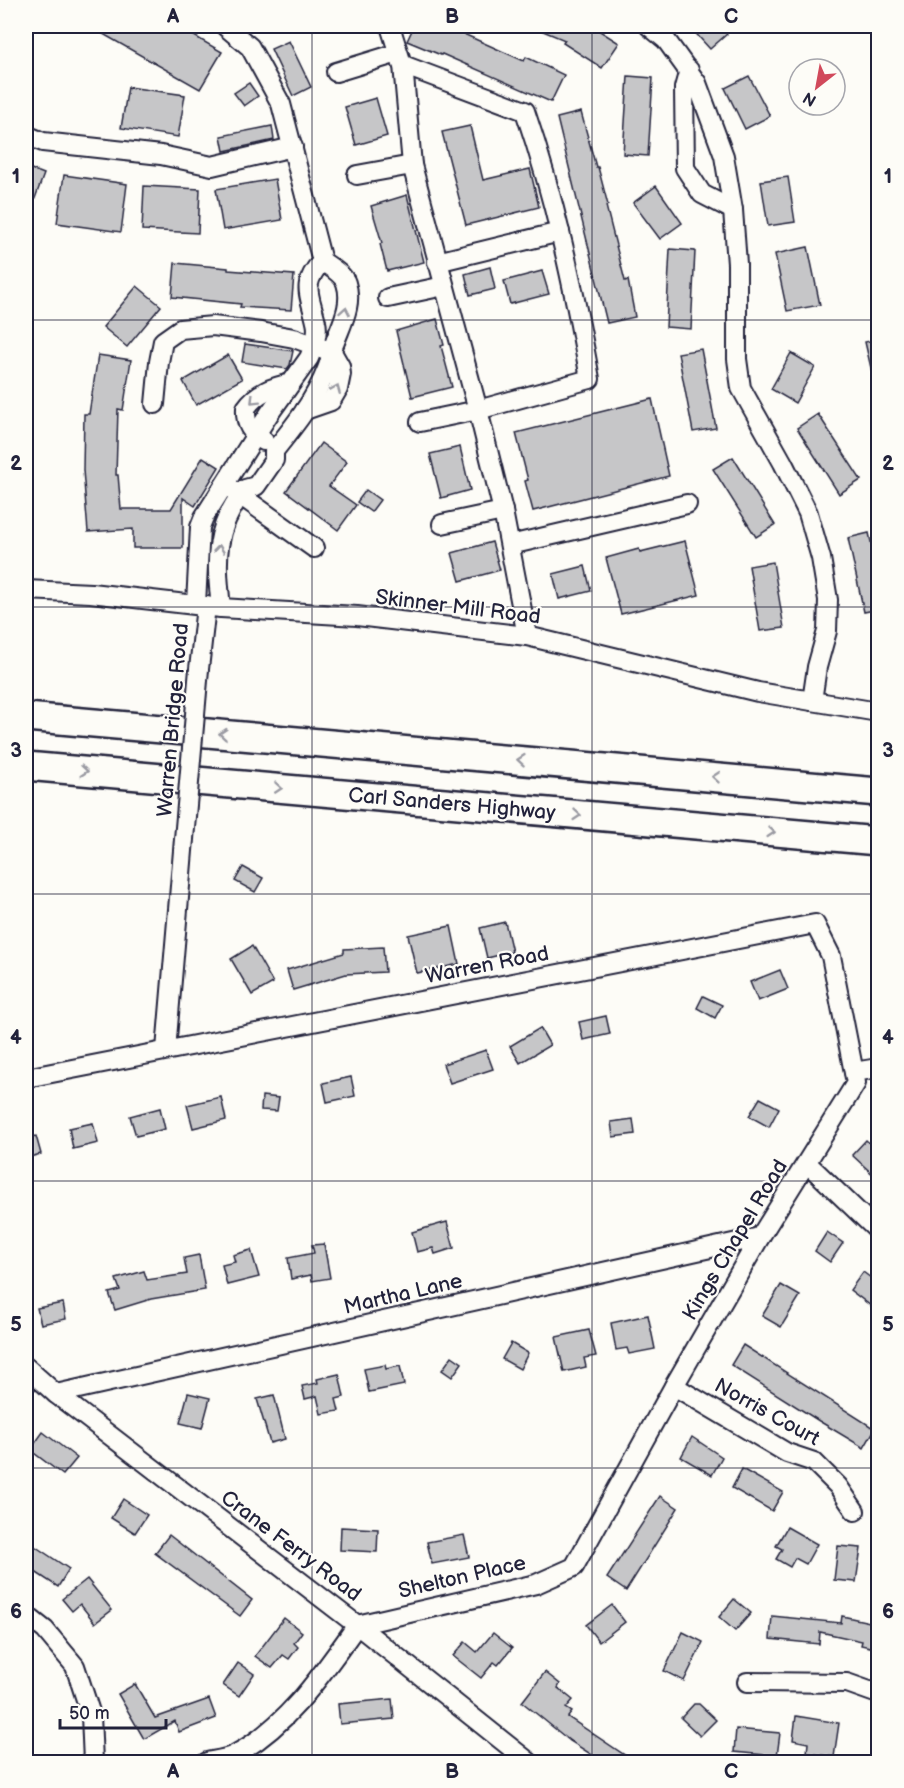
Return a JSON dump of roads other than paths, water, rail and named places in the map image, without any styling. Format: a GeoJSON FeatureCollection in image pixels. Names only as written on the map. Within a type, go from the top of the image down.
{"type":"FeatureCollection","features":[{"type":"Feature","properties":{"kind":"highway"},"geometry":{"type":"LineString","coordinates":[[26,717],[879,792]]}},
{"type":"Feature","properties":{"kind":"highway","name":"Carl Sanders Highway"},"geometry":{"type":"LineString","coordinates":[[26,766],[879,841]]}},
{"type":"Feature","properties":{"kind":"street"},"geometry":{"type":"LineString","coordinates":[[208,606],[200,527],[204,517],[255,435],[291,383],[323,349],[346,316],[346,282],[322,261],[281,104],[250,47],[225,26]]}},
{"type":"Feature","properties":{"kind":"street"},"geometry":{"type":"LineString","coordinates":[[390,26],[400,59],[412,165],[503,511],[527,636]]}},
{"type":"Feature","properties":{"kind":"street"},"geometry":{"type":"LineString","coordinates":[[649,26],[666,40],[697,83],[724,156],[733,210],[737,264],[737,359],[741,388],[808,513],[821,558],[826,590],[827,631],[817,667],[812,701]]}},
{"type":"Feature","properties":{"kind":"street"},"geometry":{"type":"LineString","coordinates":[[336,72],[400,59],[525,111],[550,187],[573,286],[590,379],[478,410],[420,422]]}},
{"type":"Feature","properties":{"kind":"street"},"geometry":{"type":"LineString","coordinates":[[689,70],[684,88],[686,168],[702,194],[733,210]]}},
{"type":"Feature","properties":{"kind":"street"},"geometry":{"type":"LineString","coordinates":[[26,135],[43,142],[161,155],[212,165],[293,147]]}},
{"type":"Feature","properties":{"kind":"street"},"geometry":{"type":"LineString","coordinates":[[357,176],[412,165]]}},
{"type":"Feature","properties":{"kind":"street"},"geometry":{"type":"LineString","coordinates":[[437,262],[560,232]]}},
{"type":"Feature","properties":{"kind":"street"},"geometry":{"type":"LineString","coordinates":[[208,606],[217,571],[221,531],[225,519],[242,492],[256,486],[274,460],[275,450],[312,402],[328,367],[311,308],[309,287],[311,274],[322,261]]}},
{"type":"Feature","properties":{"kind":"street"},"geometry":{"type":"LineString","coordinates":[[388,298],[444,286]]}},
{"type":"Feature","properties":{"kind":"street"},"geometry":{"type":"LineString","coordinates":[[155,404],[159,362],[164,342],[180,329],[213,326],[261,332],[294,338],[323,349]]}},
{"type":"Feature","properties":{"kind":"street"},"geometry":{"type":"LineString","coordinates":[[255,435],[275,450]]}},
{"type":"Feature","properties":{"kind":"street"},"geometry":{"type":"LineString","coordinates":[[224,483],[242,492],[314,548]]}},
{"type":"Feature","properties":{"kind":"street"},"geometry":{"type":"LineString","coordinates":[[510,545],[687,504]]}},
{"type":"Feature","properties":{"kind":"street"},"geometry":{"type":"LineString","coordinates":[[442,524],[503,511]]}},
{"type":"Feature","properties":{"kind":"street","name":"Skinner Mill Road"},"geometry":{"type":"LineString","coordinates":[[26,590],[91,593],[208,606],[357,616],[527,636],[758,692],[879,712]]}},
{"type":"Feature","properties":{"kind":"street","name":"Warren Bridge Road"},"geometry":{"type":"LineString","coordinates":[[166,1050],[199,669],[208,606]]}},
{"type":"Feature","properties":{"kind":"street","name":"Warren Road"},"geometry":{"type":"LineString","coordinates":[[26,1078],[815,924]]}},
{"type":"Feature","properties":{"kind":"street","name":"Kings Chapel Road"},"geometry":{"type":"LineString","coordinates":[[574,1567],[760,1237],[808,1164],[856,1083],[831,956],[815,924]]}},
{"type":"Feature","properties":{"kind":"street"},"geometry":{"type":"LineString","coordinates":[[854,1072],[879,1068]]}},
{"type":"Feature","properties":{"kind":"street"},"geometry":{"type":"LineString","coordinates":[[808,1164],[879,1231]]}},
{"type":"Feature","properties":{"kind":"street","name":"Martha Lane"},"geometry":{"type":"LineString","coordinates":[[56,1394],[760,1237]]}},
{"type":"Feature","properties":{"kind":"street","name":"Crane Ferry Road"},"geometry":{"type":"LineString","coordinates":[[26,1367],[56,1394],[357,1625],[529,1762]]}},
{"type":"Feature","properties":{"kind":"street","name":"Norris Court"},"geometry":{"type":"LineString","coordinates":[[674,1386],[787,1453],[814,1462],[838,1486],[855,1511]]}},
{"type":"Feature","properties":{"kind":"street","name":"Shelton Place"},"geometry":{"type":"LineString","coordinates":[[357,1625],[536,1584],[574,1567]]}},
{"type":"Feature","properties":{"kind":"street"},"geometry":{"type":"LineString","coordinates":[[26,1615],[45,1630],[75,1666],[90,1715],[93,1762]]}},
{"type":"Feature","properties":{"kind":"street"},"geometry":{"type":"LineString","coordinates":[[207,1762],[232,1756],[279,1724],[328,1666],[357,1625]]}},
{"type":"Feature","properties":{"kind":"street"},"geometry":{"type":"LineString","coordinates":[[747,1682],[847,1683],[879,1694]]}}]}
